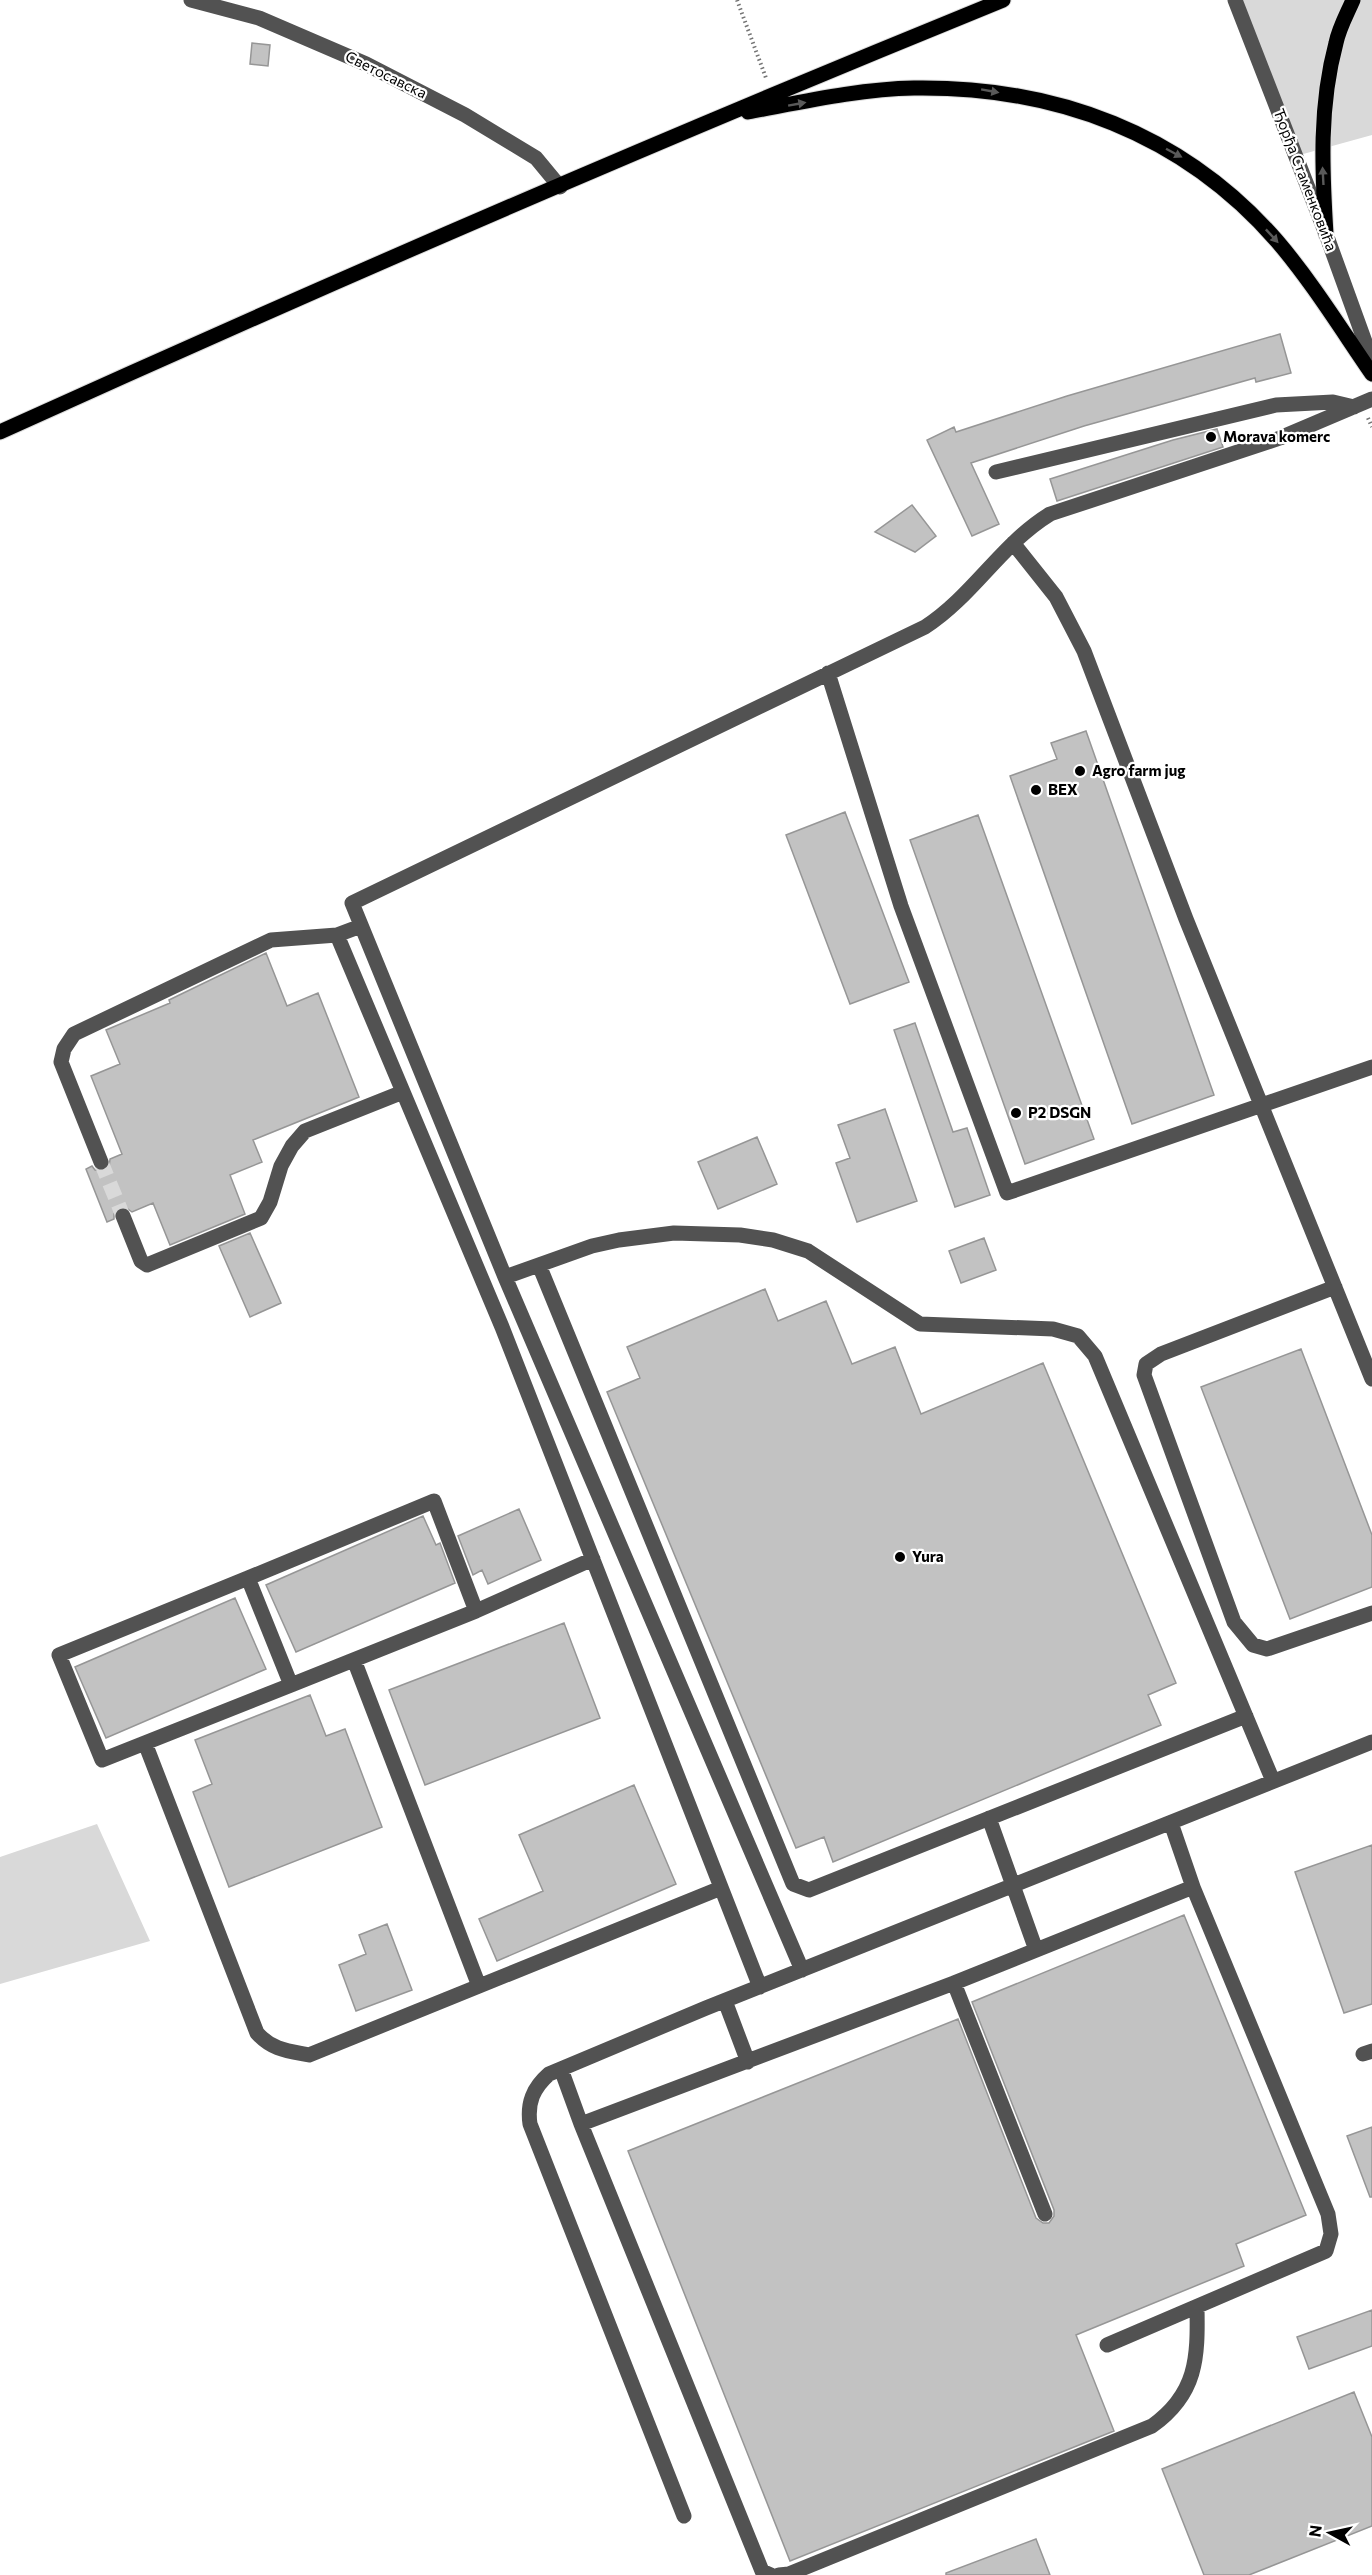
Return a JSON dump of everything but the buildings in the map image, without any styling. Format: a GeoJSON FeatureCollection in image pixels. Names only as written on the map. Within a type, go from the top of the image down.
{"type":"FeatureCollection","features":[{"type":"Feature","properties":{"kind":"main road"},"geometry":{"type":"LineString","coordinates":[[0,432],[242,322],[718,118],[1003,0]]}},
{"type":"Feature","properties":{"kind":"main road"},"geometry":{"type":"LineString","coordinates":[[1326,234],[1321,148],[1325,98],[1336,41],[1353,0]]}},
{"type":"Feature","properties":{"kind":"main road"},"geometry":{"type":"LineString","coordinates":[[718,118],[862,92],[912,88],[981,89],[1038,99],[1109,122],[1183,157],[1251,214],[1309,283],[1372,374]]}},
{"type":"Feature","properties":{"kind":"street","name":"Светосавска"},"geometry":{"type":"LineString","coordinates":[[191,0],[259,18],[366,64],[465,115],[536,158],[560,186]]}},
{"type":"Feature","properties":{"kind":"street","name":"Ђорђа Стаменковића"},"geometry":{"type":"LineString","coordinates":[[1235,0],[1326,234],[1372,361]]}},
{"type":"Feature","properties":{"kind":"street"},"geometry":{"type":"LineString","coordinates":[[802,1970],[505,1277],[352,903],[925,627],[959,602],[1013,543],[1038,522],[1062,508],[1280,438],[1372,399]]}},
{"type":"Feature","properties":{"kind":"street"},"geometry":{"type":"LineString","coordinates":[[996,472],[1276,405],[1333,402],[1354,407]]}},
{"type":"Feature","properties":{"kind":"street"},"geometry":{"type":"LineString","coordinates":[[1013,543],[1056,597],[1084,651],[1186,919],[1372,1379]]}},
{"type":"Feature","properties":{"kind":"street"},"geometry":{"type":"LineString","coordinates":[[828,673],[887,865],[1007,1193],[1372,1067]]}},
{"type":"Feature","properties":{"kind":"street"},"geometry":{"type":"LineString","coordinates":[[101,1162],[61,1062],[64,1048],[74,1034],[271,940],[337,935],[361,926]]}},
{"type":"Feature","properties":{"kind":"street"},"geometry":{"type":"LineString","coordinates":[[337,935],[502,1327],[760,1987]]}},
{"type":"Feature","properties":{"kind":"street"},"geometry":{"type":"LineString","coordinates":[[123,1216],[141,1261],[147,1265],[261,1218],[270,1202],[281,1166],[292,1146],[305,1131],[403,1092]]}},
{"type":"Feature","properties":{"kind":"street"},"geometry":{"type":"LineString","coordinates":[[505,1277],[592,1246],[647,1236],[696,1233],[740,1235],[773,1240],[808,1251],[920,1324],[1053,1329],[1078,1336],[1095,1356],[1273,1781]]}},
{"type":"Feature","properties":{"kind":"street"},"geometry":{"type":"LineString","coordinates":[[539,1265],[793,1884],[809,1890],[1246,1716]]}},
{"type":"Feature","properties":{"kind":"street"},"geometry":{"type":"LineString","coordinates":[[1335,1287],[1161,1354],[1146,1364],[1144,1375],[1234,1622],[1252,1645],[1267,1649],[1372,1613]]}},
{"type":"Feature","properties":{"kind":"street"},"geometry":{"type":"LineString","coordinates":[[476,1611],[434,1501],[59,1655],[102,1760],[476,1611],[593,1559]]}},
{"type":"Feature","properties":{"kind":"street"},"geometry":{"type":"LineString","coordinates":[[248,1578],[291,1685]]}},
{"type":"Feature","properties":{"kind":"street"},"geometry":{"type":"LineString","coordinates":[[354,1660],[479,1986]]}},
{"type":"Feature","properties":{"kind":"street"},"geometry":{"type":"LineString","coordinates":[[684,2516],[530,2124],[528,2113],[533,2091],[549,2074],[561,2069],[1372,1742]]}},
{"type":"Feature","properties":{"kind":"street"},"geometry":{"type":"LineString","coordinates":[[145,1743],[257,2033],[266,2043],[279,2050],[309,2055],[721,1888]]}},
{"type":"Feature","properties":{"kind":"street"},"geometry":{"type":"LineString","coordinates":[[989,1818],[1036,1950]]}},
{"type":"Feature","properties":{"kind":"street"},"geometry":{"type":"LineString","coordinates":[[1107,2345],[1326,2250],[1331,2234],[1328,2214],[1193,1887],[1171,1823]]}},
{"type":"Feature","properties":{"kind":"street"},"geometry":{"type":"LineString","coordinates":[[581,2124],[954,1983],[1193,1887]]}},
{"type":"Feature","properties":{"kind":"street"},"geometry":{"type":"LineString","coordinates":[[954,1983],[1046,2214]]}},
{"type":"Feature","properties":{"kind":"street"},"geometry":{"type":"LineString","coordinates":[[725,2001],[748,2062]]}},
{"type":"Feature","properties":{"kind":"street"},"geometry":{"type":"LineString","coordinates":[[561,2069],[581,2124],[762,2571],[771,2575]]}},
{"type":"Feature","properties":{"kind":"street"},"geometry":{"type":"LineString","coordinates":[[779,2575],[789,2574],[1152,2426],[1171,2412],[1185,2394],[1195,2367],[1197,2307]]}},
{"type":"Feature","properties":{"kind":"path"},"geometry":{"type":"LineString","coordinates":[[737,0],[773,95]]}},
{"type":"Feature","properties":{"kind":"shaded area"},"geometry":{"type":"Polygon","coordinates":[[[1235,0],[1372,0],[1372,135],[1296,156],[1235,0]]]}},
{"type":"Feature","properties":{"kind":"shaded area"},"geometry":{"type":"Polygon","coordinates":[[[97,1824],[150,1941],[0,1984],[0,1857],[97,1824]]]}},
{"type":"Feature","properties":{"kind":"tunnel"},"geometry":{"type":"LineString","coordinates":[[101,1162],[123,1216]]}},
{"type":"Feature","properties":{"kind":"place","name":"Morava komerc"},"geometry":{"type":"Point","coordinates":[1211,437]}},
{"type":"Feature","properties":{"kind":"place","name":"Agro farm jug"},"geometry":{"type":"Point","coordinates":[1080,771]}},
{"type":"Feature","properties":{"kind":"place","name":"BEX"},"geometry":{"type":"Point","coordinates":[1036,790]}},
{"type":"Feature","properties":{"kind":"place","name":"P2 DSGN"},"geometry":{"type":"Point","coordinates":[1016,1113]}},
{"type":"Feature","properties":{"kind":"place","name":"Yura"},"geometry":{"type":"Point","coordinates":[900,1557]}}]}
